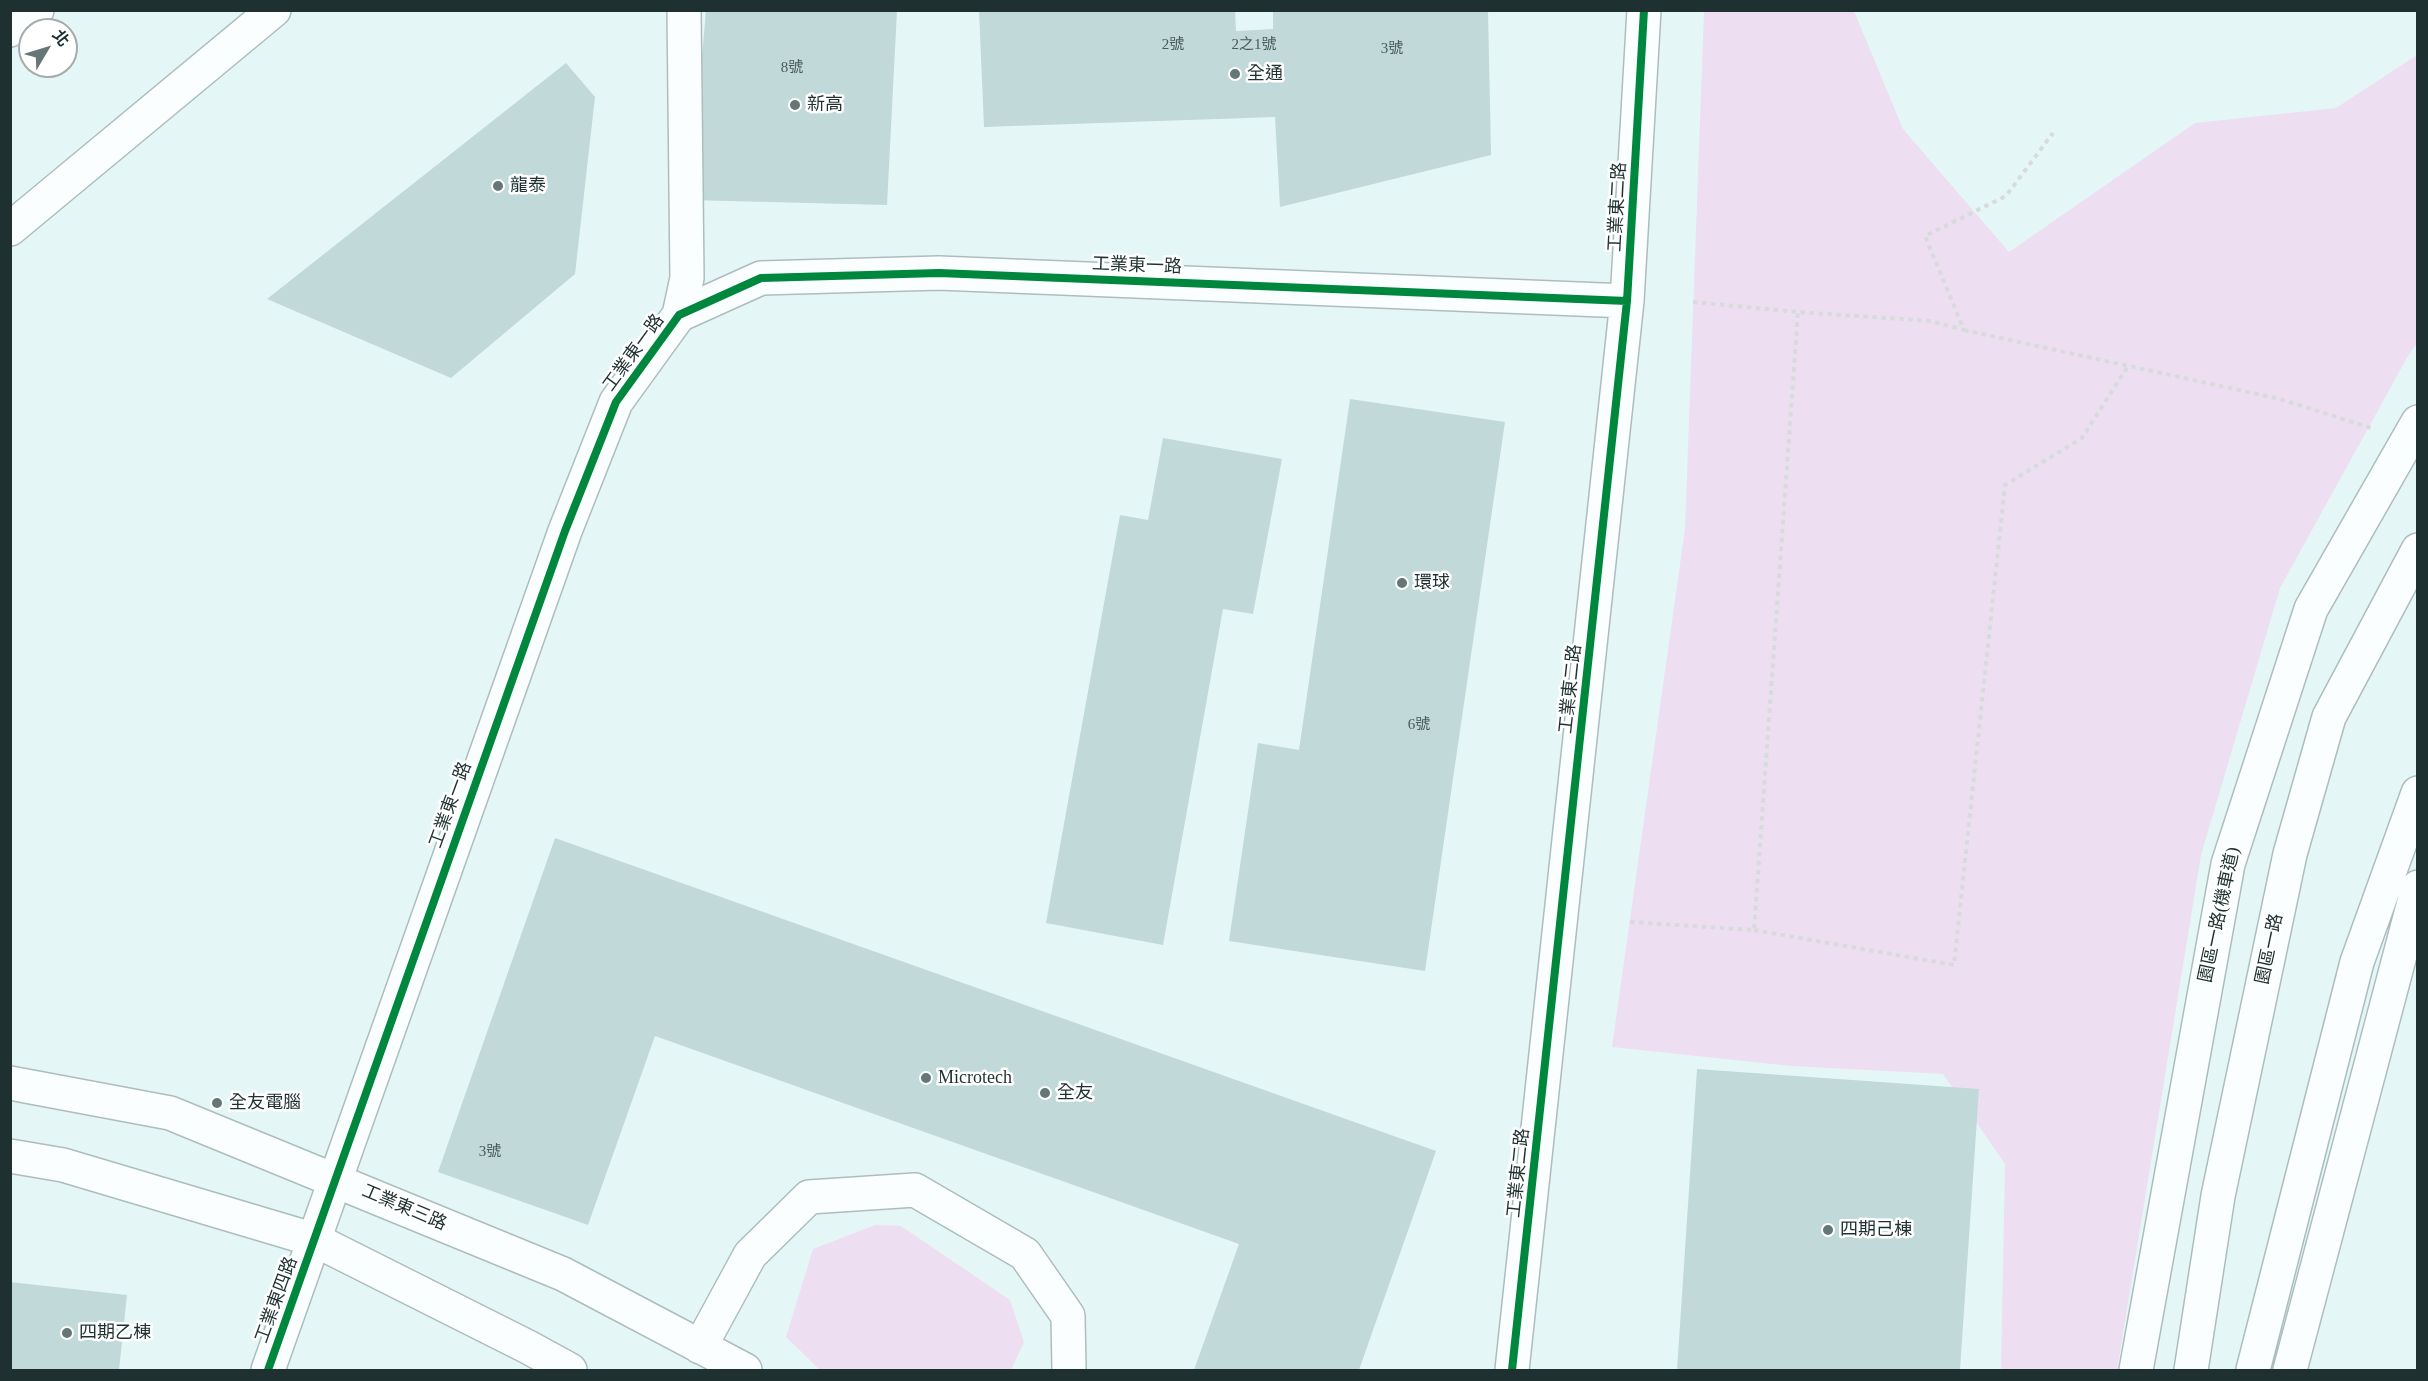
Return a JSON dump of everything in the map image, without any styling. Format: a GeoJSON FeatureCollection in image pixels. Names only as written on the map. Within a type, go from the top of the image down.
{"type":"FeatureCollection","features":[{"type":"Feature","properties":{"kind":"main road"},"geometry":{"type":"LineString","coordinates":[[10,23],[26,10]]}},
{"type":"Feature","properties":{"kind":"main road"},"geometry":{"type":"LineString","coordinates":[[10,30],[37,10]]}},
{"type":"Feature","properties":{"kind":"main road"},"geometry":{"type":"LineString","coordinates":[[10,229],[274,10]]}},
{"type":"Feature","properties":{"kind":"main road"},"geometry":{"type":"LineString","coordinates":[[679,315],[687,278],[684,10]]}},
{"type":"Feature","properties":{"kind":"main road","name":"工業東二路"},"geometry":{"type":"LineString","coordinates":[[1512,1371],[1627,301],[1644,10]]}},
{"type":"Feature","properties":{"kind":"main road","name":"工業東一路"},"geometry":{"type":"LineString","coordinates":[[315,1240],[334,1178],[565,531],[616,402],[679,315],[760,278],[939,273],[1627,301]]}},
{"type":"Feature","properties":{"kind":"main road","name":"園區一路(機車道)"},"geometry":{"type":"LineString","coordinates":[[2136,1371],[2228,864],[2311,609],[2418,422]]}},
{"type":"Feature","properties":{"kind":"main road","name":"園區一路"},"geometry":{"type":"LineString","coordinates":[[2191,1371],[2218,1196],[2290,854],[2329,717],[2418,549]]}},
{"type":"Feature","properties":{"kind":"main road"},"geometry":{"type":"LineString","coordinates":[[2253,1371],[2356,962],[2418,793]]}},
{"type":"Feature","properties":{"kind":"main road"},"geometry":{"type":"LineString","coordinates":[[2290,1371],[2418,887]]}},
{"type":"Feature","properties":{"kind":"main road","name":"工業東三路"},"geometry":{"type":"LineString","coordinates":[[10,1083],[170,1113],[334,1178],[563,1274],[745,1371]]}},
{"type":"Feature","properties":{"kind":"main road"},"geometry":{"type":"LineString","coordinates":[[10,1156],[63,1165],[315,1240],[528,1347],[570,1371]]}},
{"type":"Feature","properties":{"kind":"main road"},"geometry":{"type":"LineString","coordinates":[[700,1347],[750,1255],[809,1197],[915,1190],[1025,1254],[1068,1316],[1069,1371]]}},
{"type":"Feature","properties":{"kind":"main road","name":"工業東四路"},"geometry":{"type":"LineString","coordinates":[[267,1371],[315,1240]]}},
{"type":"Feature","properties":{"kind":"path"},"geometry":{"type":"LineString","coordinates":[[1964,330],[1925,236],[2006,196],[2053,133]]}},
{"type":"Feature","properties":{"kind":"path"},"geometry":{"type":"LineString","coordinates":[[1693,302],[1931,321],[2280,399],[2379,431]]}},
{"type":"Feature","properties":{"kind":"path"},"geometry":{"type":"LineString","coordinates":[[1754,930],[1798,312]]}},
{"type":"Feature","properties":{"kind":"path"},"geometry":{"type":"LineString","coordinates":[[1630,922],[1754,930],[1954,965],[2005,486],[2082,438],[2128,366]]}},
{"type":"Feature","properties":{"kind":"shaded area"},"geometry":{"type":"Polygon","coordinates":[[[1704,11],[1854,11],[1903,129],[2009,252],[2195,123],[2336,108],[2417,55],[2417,343],[2280,588],[2201,855],[2117,1370],[2001,1370],[2005,1164],[1943,1074],[1791,1066],[1612,1047],[1685,529],[1704,11]]]}},
{"type":"Feature","properties":{"kind":"shaded area"},"geometry":{"type":"Polygon","coordinates":[[[875,1225],[901,1226],[1010,1300],[1024,1342],[1011,1370],[820,1370],[786,1337],[813,1249],[875,1225]]]}},
{"type":"Feature","properties":{"kind":"building","name":"新高"},"geometry":{"type":"Polygon","coordinates":[[[706,10],[897,10],[887,205],[690,200],[706,10]]]}},
{"type":"Feature","properties":{"kind":"building","name":"全通"},"geometry":{"type":"Polygon","coordinates":[[[979,10],[1235,10],[1236,31],[1273,29],[1273,10],[1488,10],[1491,155],[1280,207],[1275,117],[984,127],[979,10]]]}},
{"type":"Feature","properties":{"kind":"building","name":"龍泰"},"geometry":{"type":"Polygon","coordinates":[[[566,63],[595,97],[575,274],[451,378],[267,299],[566,63]]]}},
{"type":"Feature","properties":{"kind":"building","name":"環球"},"geometry":{"type":"Polygon","coordinates":[[[1350,399],[1505,422],[1425,971],[1229,941],[1258,743],[1299,750],[1350,399]]]}},
{"type":"Feature","properties":{"kind":"building"},"geometry":{"type":"Polygon","coordinates":[[[1163,438],[1282,459],[1253,614],[1223,609],[1163,945],[1046,923],[1120,515],[1148,520],[1163,438]]]}},
{"type":"Feature","properties":{"kind":"building","name":"全友"},"geometry":{"type":"Polygon","coordinates":[[[555,838],[1436,1151],[1359,1370],[1194,1370],[1239,1244],[655,1036],[588,1225],[438,1172],[555,838]]]}},
{"type":"Feature","properties":{"kind":"building","name":"四期己棟"},"geometry":{"type":"Polygon","coordinates":[[[1697,1069],[1979,1089],[1960,1370],[1677,1370],[1697,1069]]]}},
{"type":"Feature","properties":{"kind":"building","name":"四期乙棟"},"geometry":{"type":"Polygon","coordinates":[[[10,1282],[127,1295],[119,1370],[10,1370],[10,1282]]]}},
{"type":"Feature","properties":{"kind":"cycle path"},"geometry":{"type":"LineString","coordinates":[[1512,1370],[1627,301],[1644,10]]}},
{"type":"Feature","properties":{"kind":"cycle path"},"geometry":{"type":"LineString","coordinates":[[268,1370],[565,531],[616,402],[679,315],[761,278],[939,273],[1627,301]]}},
{"type":"Feature","properties":{"kind":"place","name":"全通"},"geometry":{"type":"Point","coordinates":[1235,74]}},
{"type":"Feature","properties":{"kind":"place","name":"新高"},"geometry":{"type":"Point","coordinates":[795,105]}},
{"type":"Feature","properties":{"kind":"place","name":"龍泰"},"geometry":{"type":"Point","coordinates":[498,186]}},
{"type":"Feature","properties":{"kind":"place","name":"環球"},"geometry":{"type":"Point","coordinates":[1402,583]}},
{"type":"Feature","properties":{"kind":"place","name":"Microtech"},"geometry":{"type":"Point","coordinates":[926,1078]}},
{"type":"Feature","properties":{"kind":"place","name":"全友"},"geometry":{"type":"Point","coordinates":[1045,1093]}},
{"type":"Feature","properties":{"kind":"place","name":"全友電腦"},"geometry":{"type":"Point","coordinates":[217,1103]}},
{"type":"Feature","properties":{"kind":"place","name":"四期己棟"},"geometry":{"type":"Point","coordinates":[1828,1230]}},
{"type":"Feature","properties":{"kind":"place","name":"四期乙棟"},"geometry":{"type":"Point","coordinates":[67,1333]}}]}
